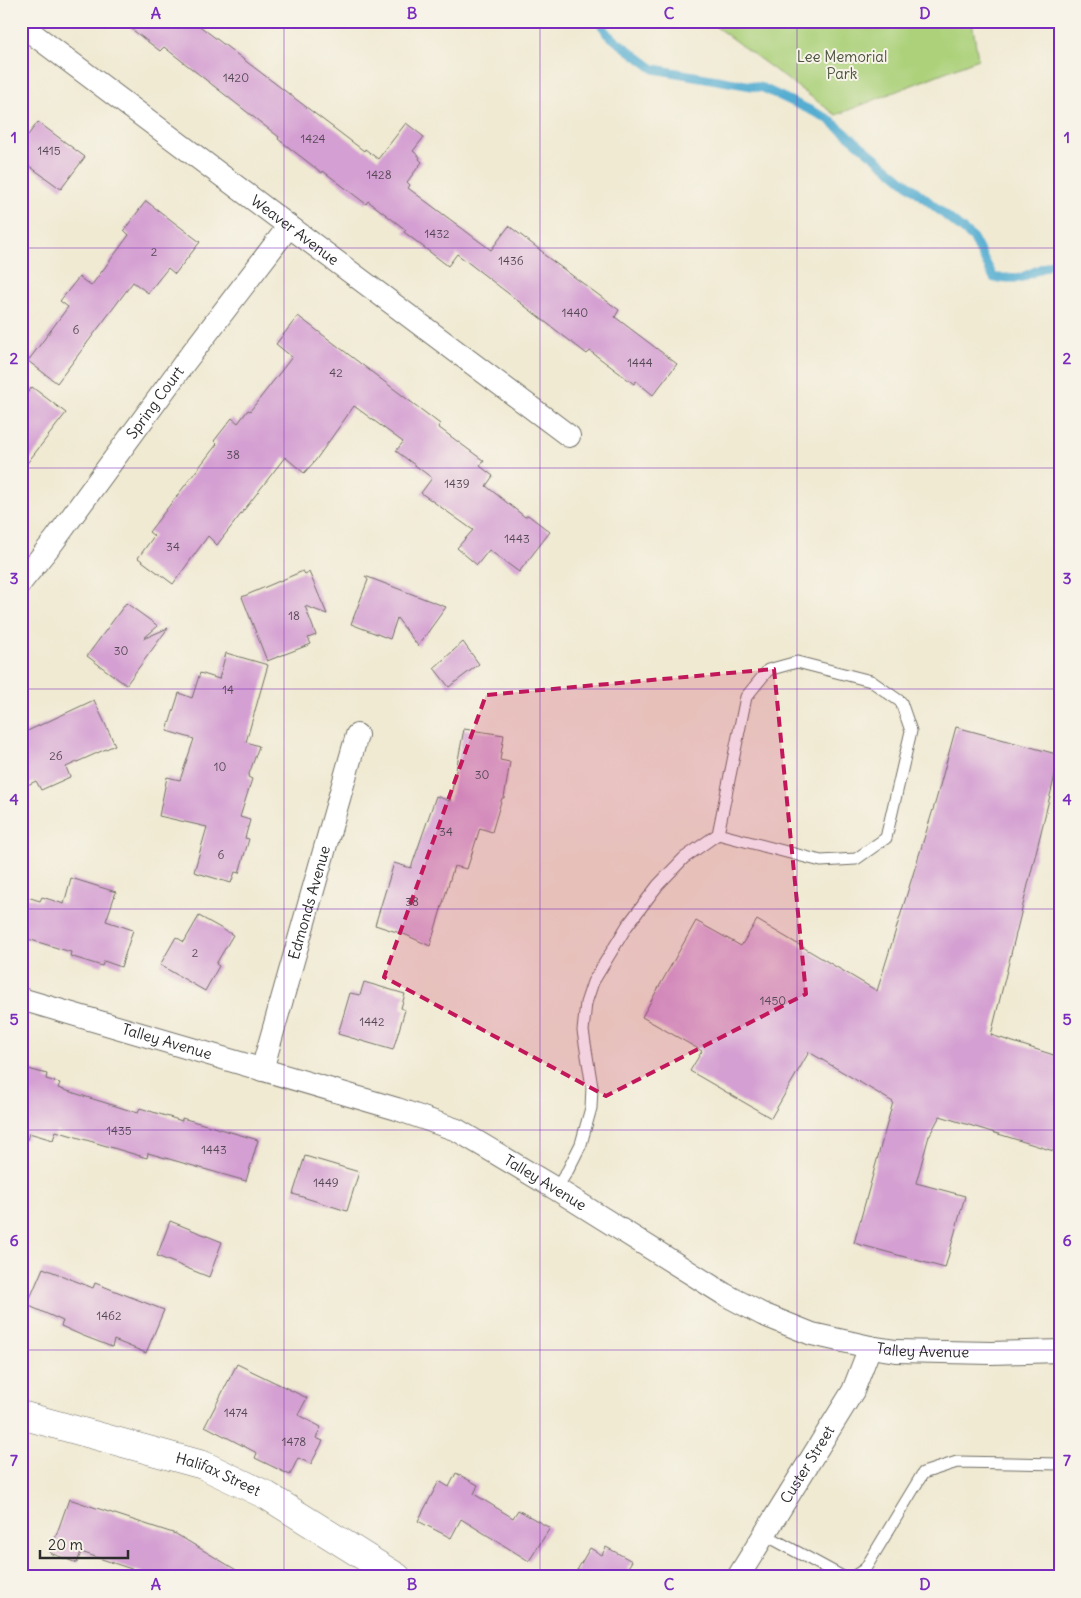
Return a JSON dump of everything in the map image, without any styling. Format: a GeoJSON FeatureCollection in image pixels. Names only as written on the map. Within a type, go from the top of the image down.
{"type":"FeatureCollection","features":[{"type":"Feature","properties":{"kind":"main road","name":"Halifax Street"},"geometry":{"type":"LineString","coordinates":[[21,1415],[203,1465],[266,1495],[397,1577]]}},
{"type":"Feature","properties":{"kind":"street","name":"Weaver Avenue"},"geometry":{"type":"LineString","coordinates":[[21,25],[570,436]]}},
{"type":"Feature","properties":{"kind":"street","name":"Spring Court"},"geometry":{"type":"LineString","coordinates":[[21,582],[54,541],[185,362],[289,226]]}},
{"type":"Feature","properties":{"kind":"street","name":"Edmonds Avenue"},"geometry":{"type":"LineString","coordinates":[[262,1070],[357,735]]}},
{"type":"Feature","properties":{"kind":"street","name":"Talley Avenue"},"geometry":{"type":"LineString","coordinates":[[21,999],[397,1109],[457,1130],[556,1189],[724,1294],[762,1314],[812,1334],[870,1347],[896,1350],[991,1353],[1060,1351]]}},
{"type":"Feature","properties":{"kind":"street","name":"Custer Street"},"geometry":{"type":"LineString","coordinates":[[738,1577],[853,1391],[870,1347]]}},
{"type":"Feature","properties":{"kind":"lane"},"geometry":{"type":"LineString","coordinates":[[556,1189],[581,1144],[591,1108],[592,1087],[583,1031],[586,1003],[593,982],[627,926],[658,885],[684,858],[718,834],[746,697],[768,670],[797,662],[871,681],[901,702],[911,731],[886,838],[856,859],[822,861],[718,834]]}},
{"type":"Feature","properties":{"kind":"lane"},"geometry":{"type":"LineString","coordinates":[[853,1577],[865,1569],[923,1473],[957,1462],[1060,1464]]}},
{"type":"Feature","properties":{"kind":"lane"},"geometry":{"type":"LineString","coordinates":[[764,1534],[843,1577]]}},
{"type":"Feature","properties":{"kind":"highlighted area"},"geometry":{"type":"Polygon","coordinates":[[[774,669],[806,994],[606,1096],[384,977],[486,695],[774,669]]]}},
{"type":"Feature","properties":{"kind":"green space","name":"Lee Memorial Park"},"geometry":{"type":"Polygon","coordinates":[[[708,21],[972,21],[978,59],[836,115],[708,21]]]}},
{"type":"Feature","properties":{"kind":"building"},"geometry":{"type":"Polygon","coordinates":[[[121,21],[193,21],[364,151],[365,149],[378,159],[406,123],[424,137],[413,151],[420,157],[419,159],[422,162],[407,182],[410,185],[408,188],[491,250],[509,226],[543,254],[619,310],[615,317],[677,364],[653,395],[636,381],[634,384],[590,351],[587,354],[457,254],[448,266],[368,201],[366,204],[323,171],[322,173],[164,47],[160,51],[121,21]]]}},
{"type":"Feature","properties":{"kind":"building"},"geometry":{"type":"Polygon","coordinates":[[[38,122],[85,157],[61,189],[21,160],[21,144],[38,122]]]}},
{"type":"Feature","properties":{"kind":"building"},"geometry":{"type":"Polygon","coordinates":[[[146,201],[200,242],[175,274],[168,268],[148,293],[133,282],[57,383],[28,361],[68,307],[60,301],[79,277],[91,286],[129,235],[124,230],[146,201]]]}},
{"type":"Feature","properties":{"kind":"building"},"geometry":{"type":"Polygon","coordinates":[[[298,316],[440,424],[438,427],[484,461],[480,466],[493,476],[486,486],[525,517],[528,515],[550,532],[519,572],[489,550],[477,565],[457,548],[473,530],[421,493],[432,478],[396,451],[403,442],[354,406],[315,461],[304,473],[285,457],[217,545],[208,536],[173,584],[138,558],[154,536],[149,532],[217,444],[214,441],[232,418],[238,423],[248,410],[250,411],[292,357],[276,344],[298,316]]]}},
{"type":"Feature","properties":{"kind":"building"},"geometry":{"type":"Polygon","coordinates":[[[32,387],[66,413],[21,471],[21,401],[32,387]]]}},
{"type":"Feature","properties":{"kind":"building"},"geometry":{"type":"Polygon","coordinates":[[[303,571],[305,574],[309,572],[327,614],[305,606],[316,635],[308,638],[311,644],[267,661],[242,597],[303,571]]]}},
{"type":"Feature","properties":{"kind":"building"},"geometry":{"type":"Polygon","coordinates":[[[365,576],[446,607],[418,646],[397,618],[390,639],[351,624],[368,580],[365,576]]]}},
{"type":"Feature","properties":{"kind":"building"},"geometry":{"type":"Polygon","coordinates":[[[126,603],[158,626],[143,639],[168,628],[126,685],[87,656],[126,603]]]}},
{"type":"Feature","properties":{"kind":"building"},"geometry":{"type":"Polygon","coordinates":[[[463,642],[479,664],[449,687],[434,668],[463,642]]]}},
{"type":"Feature","properties":{"kind":"building"},"geometry":{"type":"Polygon","coordinates":[[[226,653],[268,665],[246,742],[259,746],[248,777],[252,779],[240,817],[250,820],[245,838],[249,839],[239,873],[235,872],[231,883],[194,872],[207,827],[159,816],[167,777],[180,780],[194,739],[167,731],[179,693],[192,698],[200,673],[219,679],[226,653]]]}},
{"type":"Feature","properties":{"kind":"building"},"geometry":{"type":"Polygon","coordinates":[[[94,700],[115,745],[66,767],[70,777],[41,790],[36,781],[21,788],[21,734],[94,700]]]}},
{"type":"Feature","properties":{"kind":"building"},"geometry":{"type":"Polygon","coordinates":[[[956,727],[1060,755],[991,1035],[1060,1057],[1060,1153],[940,1116],[929,1136],[916,1183],[965,1196],[945,1268],[854,1243],[893,1102],[809,1052],[771,1118],[690,1071],[702,1051],[642,1017],[696,921],[741,946],[757,920],[877,991],[936,800],[956,727]]]}},
{"type":"Feature","properties":{"kind":"building"},"geometry":{"type":"Polygon","coordinates":[[[464,729],[504,735],[500,760],[510,762],[504,798],[502,798],[492,832],[480,828],[467,869],[454,866],[430,946],[406,935],[375,925],[394,863],[411,868],[436,796],[450,801],[464,729]]]}},
{"type":"Feature","properties":{"kind":"building"},"geometry":{"type":"Polygon","coordinates":[[[71,878],[116,892],[106,921],[133,930],[121,967],[104,961],[102,966],[70,956],[71,952],[21,937],[21,895],[40,901],[42,897],[64,904],[71,878]]]}},
{"type":"Feature","properties":{"kind":"building"},"geometry":{"type":"Polygon","coordinates":[[[199,916],[233,935],[216,964],[219,966],[205,991],[160,965],[176,937],[184,942],[199,916]]]}},
{"type":"Feature","properties":{"kind":"building"},"geometry":{"type":"Polygon","coordinates":[[[364,982],[405,994],[401,1008],[405,1010],[393,1050],[338,1034],[350,993],[360,995],[364,982]]]}},
{"type":"Feature","properties":{"kind":"building"},"geometry":{"type":"Polygon","coordinates":[[[21,1067],[47,1074],[46,1079],[60,1083],[58,1088],[138,1113],[140,1108],[182,1121],[182,1118],[258,1140],[246,1181],[148,1153],[147,1158],[56,1131],[53,1140],[29,1133],[27,1140],[21,1139],[21,1067]]]}},
{"type":"Feature","properties":{"kind":"building"},"geometry":{"type":"Polygon","coordinates":[[[305,1156],[359,1172],[347,1211],[293,1194],[305,1156]]]}},
{"type":"Feature","properties":{"kind":"building"},"geometry":{"type":"Polygon","coordinates":[[[170,1221],[222,1242],[209,1277],[157,1256],[170,1221]]]}},
{"type":"Feature","properties":{"kind":"building"},"geometry":{"type":"Polygon","coordinates":[[[43,1268],[93,1288],[95,1283],[164,1310],[146,1353],[114,1340],[112,1347],[81,1335],[61,1326],[63,1321],[27,1305],[43,1268]]]}},
{"type":"Feature","properties":{"kind":"building"},"geometry":{"type":"Polygon","coordinates":[[[237,1364],[307,1398],[298,1415],[321,1427],[316,1438],[323,1441],[311,1464],[298,1458],[290,1475],[255,1458],[257,1453],[205,1426],[237,1364]]]}},
{"type":"Feature","properties":{"kind":"building"},"geometry":{"type":"Polygon","coordinates":[[[456,1473],[478,1485],[474,1494],[513,1518],[518,1510],[550,1528],[529,1561],[461,1519],[451,1538],[418,1521],[439,1481],[449,1487],[456,1473]]]}},
{"type":"Feature","properties":{"kind":"building"},"geometry":{"type":"Polygon","coordinates":[[[69,1499],[176,1534],[248,1577],[155,1577],[81,1552],[77,1563],[50,1553],[69,1499]]]}},
{"type":"Feature","properties":{"kind":"building"},"geometry":{"type":"Polygon","coordinates":[[[606,1547],[632,1561],[627,1569],[640,1577],[573,1577],[590,1548],[602,1555],[606,1547]]]}},
{"type":"Feature","properties":{"kind":"waterway"},"geometry":{"type":"LineString","coordinates":[[601,21],[607,34],[654,69],[763,88],[827,118],[973,238],[994,278],[1020,278],[1060,260]]}}]}
